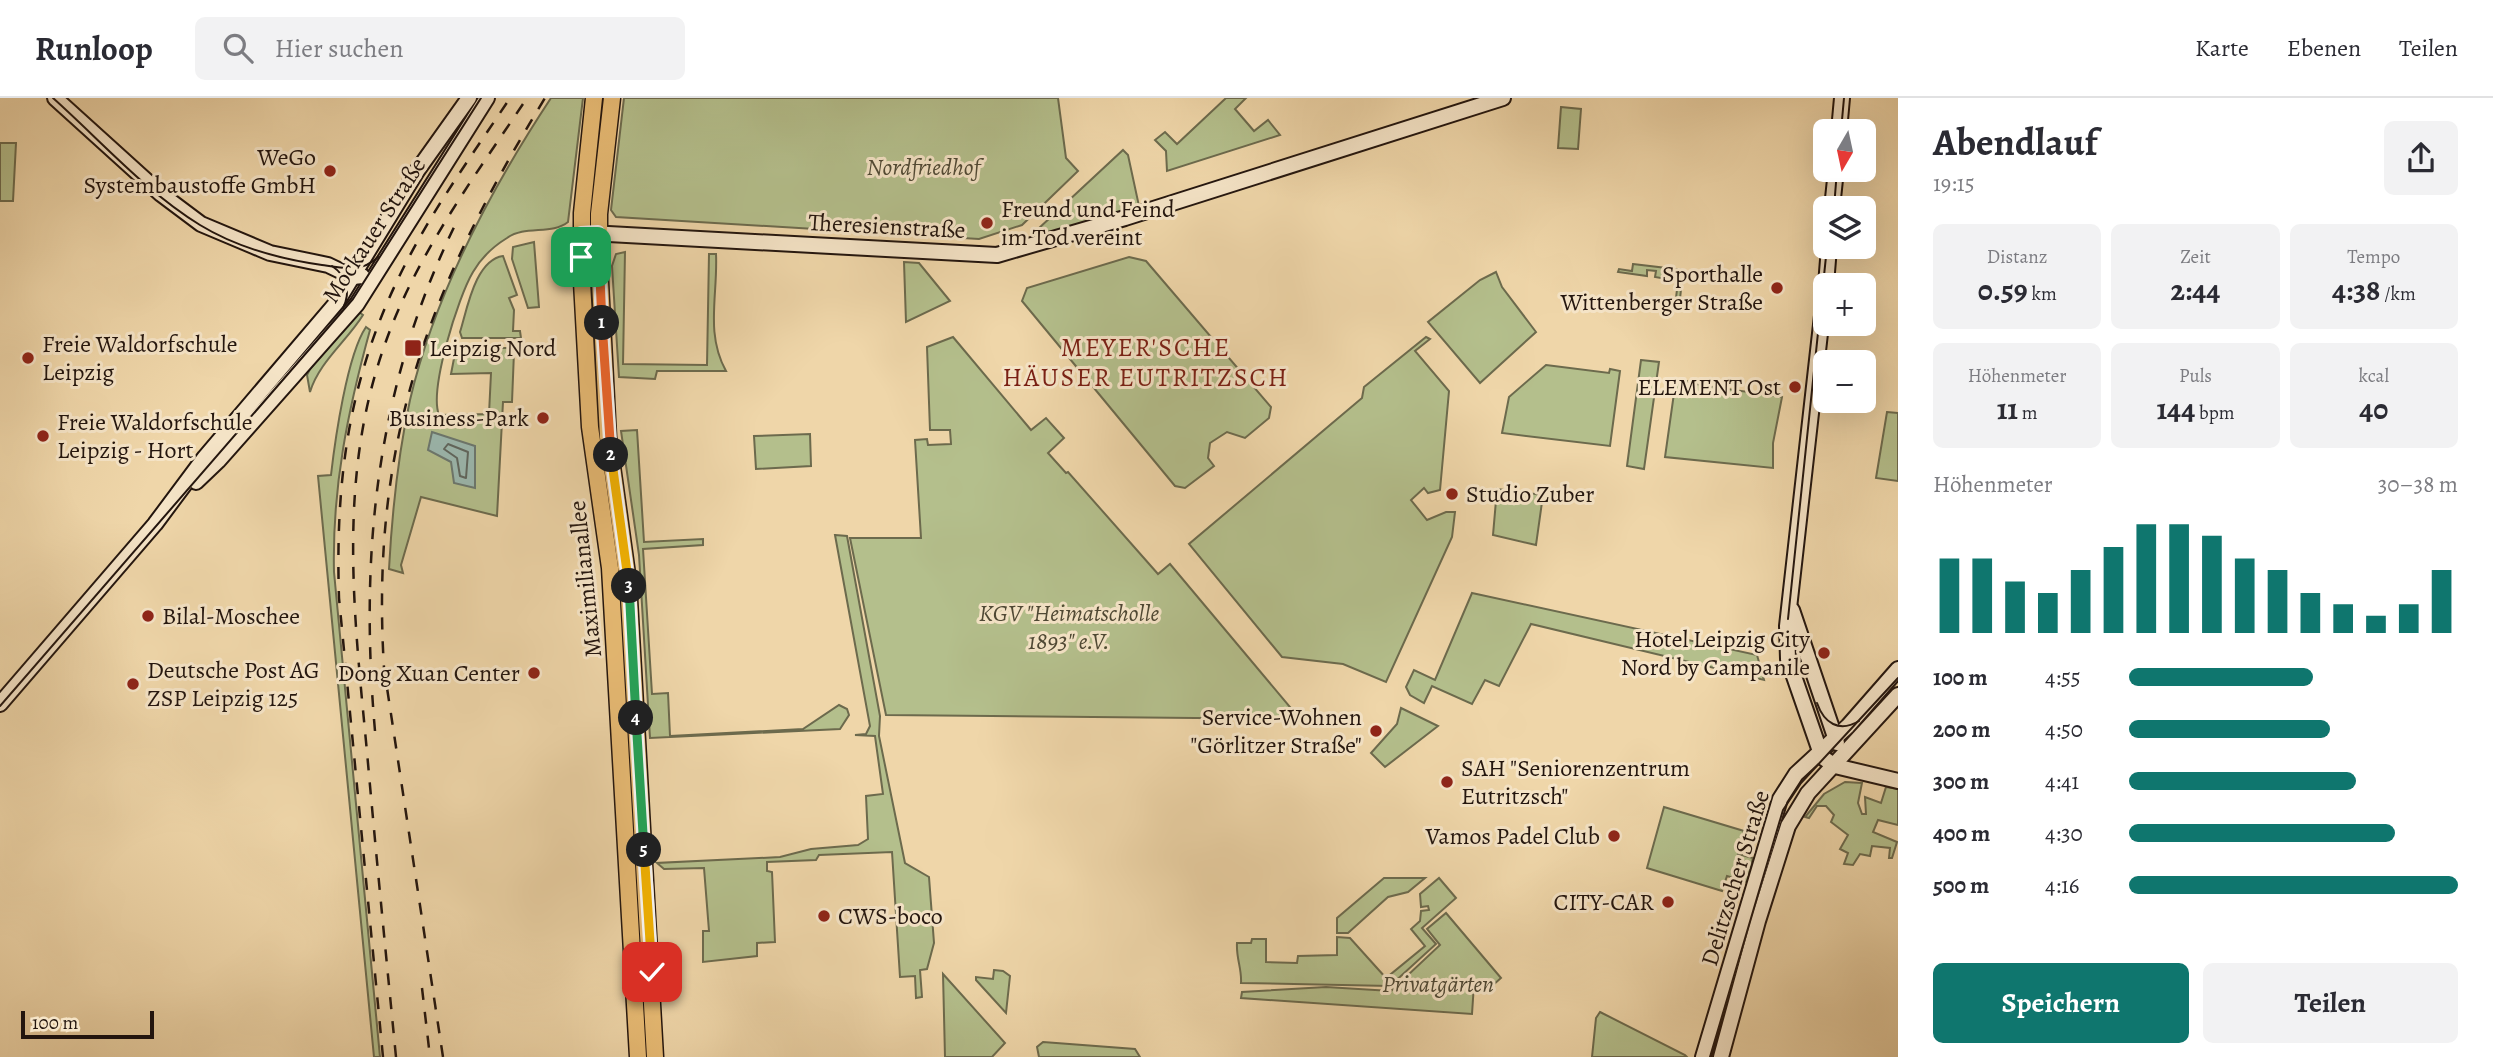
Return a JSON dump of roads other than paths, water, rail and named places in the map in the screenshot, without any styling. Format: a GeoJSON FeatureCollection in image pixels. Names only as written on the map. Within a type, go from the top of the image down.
{"type":"FeatureCollection","features":[{"type":"Feature","properties":{"kind":"main road"},"geometry":{"type":"LineString","coordinates":[[55,98],[161,194],[201,224],[270,253],[328,265],[353,277],[377,271]]}},
{"type":"Feature","properties":{"kind":"main road","name":"Mockauer Straße"},"geometry":{"type":"LineString","coordinates":[[0,704],[174,502],[205,457],[337,302],[416,171],[470,98]]}},
{"type":"Feature","properties":{"kind":"main road","name":"Mockauer Straße"},"geometry":{"type":"LineString","coordinates":[[174,502],[218,461],[352,309],[487,98]]}},
{"type":"Feature","properties":{"kind":"main road","name":"Maximilianallee"},"geometry":{"type":"LineString","coordinates":[[594,98],[581,233],[590,427],[611,580],[638,1057]]}},
{"type":"Feature","properties":{"kind":"main road","name":"Maximilianallee"},"geometry":{"type":"LineString","coordinates":[[612,98],[598,232],[608,437],[628,581],[655,1057]]}},
{"type":"Feature","properties":{"kind":"main road","name":"Theresienstraße"},"geometry":{"type":"LineString","coordinates":[[581,233],[997,255],[1113,222],[1503,98]]}},
{"type":"Feature","properties":{"kind":"main road"},"geometry":{"type":"LineString","coordinates":[[1840,119],[1842,98]]}},
{"type":"Feature","properties":{"kind":"main road"},"geometry":{"type":"LineString","coordinates":[[328,265],[367,253]]}},
{"type":"Feature","properties":{"kind":"main road"},"geometry":{"type":"LineString","coordinates":[[352,309],[353,277]]}},
{"type":"Feature","properties":{"kind":"main road"},"geometry":{"type":"LineString","coordinates":[[1820,336],[1790,606],[1788,659],[1818,752],[1835,766],[1898,780]]}},
{"type":"Feature","properties":{"kind":"main road"},"geometry":{"type":"LineString","coordinates":[[1790,606],[1836,737],[1835,766]]}},
{"type":"Feature","properties":{"kind":"main road","name":"Delitzscher Straße"},"geometry":{"type":"LineString","coordinates":[[1703,1057],[1780,799],[1796,774],[1836,737],[1898,669]]}},
{"type":"Feature","properties":{"kind":"main road","name":"Delitzscher Straße"},"geometry":{"type":"LineString","coordinates":[[1721,1057],[1758,921],[1788,826],[1808,793],[1898,695]]}},
{"type":"Feature","properties":{"kind":"water"},"geometry":{"type":"Polygon","coordinates":[[[432,432],[475,446],[475,488],[454,483],[451,462],[428,450],[432,432]]]}},
{"type":"Feature","properties":{"kind":"tram line"},"geometry":{"type":"LineString","coordinates":[[53,98],[161,197],[200,225],[228,240],[290,259],[344,268],[359,267],[378,257]]}},
{"type":"Feature","properties":{"kind":"tram line"},"geometry":{"type":"LineString","coordinates":[[0,706],[353,299],[481,98]]}},
{"type":"Feature","properties":{"kind":"tram line"},"geometry":{"type":"LineString","coordinates":[[1842,119],[1844,98]]}},
{"type":"Feature","properties":{"kind":"tram line"},"geometry":{"type":"LineString","coordinates":[[1835,196],[1836,182]]}},
{"type":"Feature","properties":{"kind":"tram line"},"geometry":{"type":"LineString","coordinates":[[1788,619],[1826,259]]}},
{"type":"Feature","properties":{"kind":"tram line"},"geometry":{"type":"LineString","coordinates":[[332,266],[346,285],[347,296],[343,308]]}},
{"type":"Feature","properties":{"kind":"tram line"},"geometry":{"type":"LineString","coordinates":[[1710,1057],[1783,810],[1801,783],[1898,678]]}},
{"type":"Feature","properties":{"kind":"tram line"},"geometry":{"type":"LineString","coordinates":[[1817,703],[1824,716],[1833,724],[1845,726],[1859,721]]}},
{"type":"Feature","properties":{"kind":"railway"},"geometry":{"type":"LineString","coordinates":[[383,1057],[339,598],[338,552],[344,466],[360,382],[388,300],[431,218],[510,98]]}},
{"type":"Feature","properties":{"kind":"railway"},"geometry":{"type":"LineString","coordinates":[[396,1057],[354,598],[353,546],[360,445],[370,394],[385,344],[413,279],[448,217],[527,98]]}},
{"type":"Feature","properties":{"kind":"railway"},"geometry":{"type":"LineString","coordinates":[[443,1057],[384,668],[382,586],[387,510],[398,438],[416,369],[439,302],[469,235],[545,98]]}},
{"type":"Feature","properties":{"kind":"railway"},"geometry":{"type":"LineString","coordinates":[[375,731],[370,597],[380,467],[392,404],[409,341],[431,279],[459,217]]}},
{"type":"Feature","properties":{"kind":"railway"},"geometry":{"type":"LineString","coordinates":[[422,988],[430,1057]]}},
{"type":"Feature","properties":{"kind":"place","name":"WeGo Systembaustoffe GmbH"},"geometry":{"type":"Point","coordinates":[330,171]}},
{"type":"Feature","properties":{"kind":"place","name":"Freund und Feind im Tod vereint"},"geometry":{"type":"Point","coordinates":[987,223]}},
{"type":"Feature","properties":{"kind":"place","name":"Sporthalle Wittenberger Straße"},"geometry":{"type":"Point","coordinates":[1777,288]}},
{"type":"Feature","properties":{"kind":"place","name":"Leipzig Nord"},"geometry":{"type":"Point","coordinates":[413,348]}},
{"type":"Feature","properties":{"kind":"place","name":"Freie Waldorfschule Leipzig"},"geometry":{"type":"Point","coordinates":[28,358]}},
{"type":"Feature","properties":{"kind":"place","name":"ELEMENT Ost"},"geometry":{"type":"Point","coordinates":[1795,387]}},
{"type":"Feature","properties":{"kind":"place","name":"Business-Park"},"geometry":{"type":"Point","coordinates":[543,418]}},
{"type":"Feature","properties":{"kind":"place","name":"Freie Waldorfschule Leipzig - Hort"},"geometry":{"type":"Point","coordinates":[43,436]}},
{"type":"Feature","properties":{"kind":"place","name":"Studio Zuber"},"geometry":{"type":"Point","coordinates":[1452,494]}},
{"type":"Feature","properties":{"kind":"place","name":"Bilal-Moschee"},"geometry":{"type":"Point","coordinates":[148,616]}},
{"type":"Feature","properties":{"kind":"place","name":"Hotel Leipzig City Nord by Campanile"},"geometry":{"type":"Point","coordinates":[1824,653]}},
{"type":"Feature","properties":{"kind":"place","name":"Dong Xuan Center"},"geometry":{"type":"Point","coordinates":[534,673]}},
{"type":"Feature","properties":{"kind":"place","name":"Deutsche Post AG ZSP Leipzig 125"},"geometry":{"type":"Point","coordinates":[133,684]}},
{"type":"Feature","properties":{"kind":"place","name":"Service-Wohnen \"Görlitzer Straße\""},"geometry":{"type":"Point","coordinates":[1376,731]}},
{"type":"Feature","properties":{"kind":"place","name":"SAH \"Seniorenzentrum Eutritzsch\""},"geometry":{"type":"Point","coordinates":[1447,782]}},
{"type":"Feature","properties":{"kind":"place","name":"Vamos Padel Club"},"geometry":{"type":"Point","coordinates":[1614,836]}},
{"type":"Feature","properties":{"kind":"place","name":"CITY-CAR"},"geometry":{"type":"Point","coordinates":[1668,902]}},
{"type":"Feature","properties":{"kind":"place","name":"CWS-boco"},"geometry":{"type":"Point","coordinates":[824,916]}},
{"type":"Feature","properties":{"kind":"district","name":"MEYER'SCHE HÄUSER EUTRITZSCH"},"geometry":{"type":"Point","coordinates":[1146,362]}},
{"type":"Feature","properties":{"kind":"park label","name":"Nordfriedhof"},"geometry":{"type":"Point","coordinates":[923,167]}},
{"type":"Feature","properties":{"kind":"park label","name":"KGV \"Heimatscholle 1893\" e.V."},"geometry":{"type":"Point","coordinates":[1069,627]}},
{"type":"Feature","properties":{"kind":"park label","name":"Privatgärten"},"geometry":{"type":"Point","coordinates":[1438,984]}}]}
